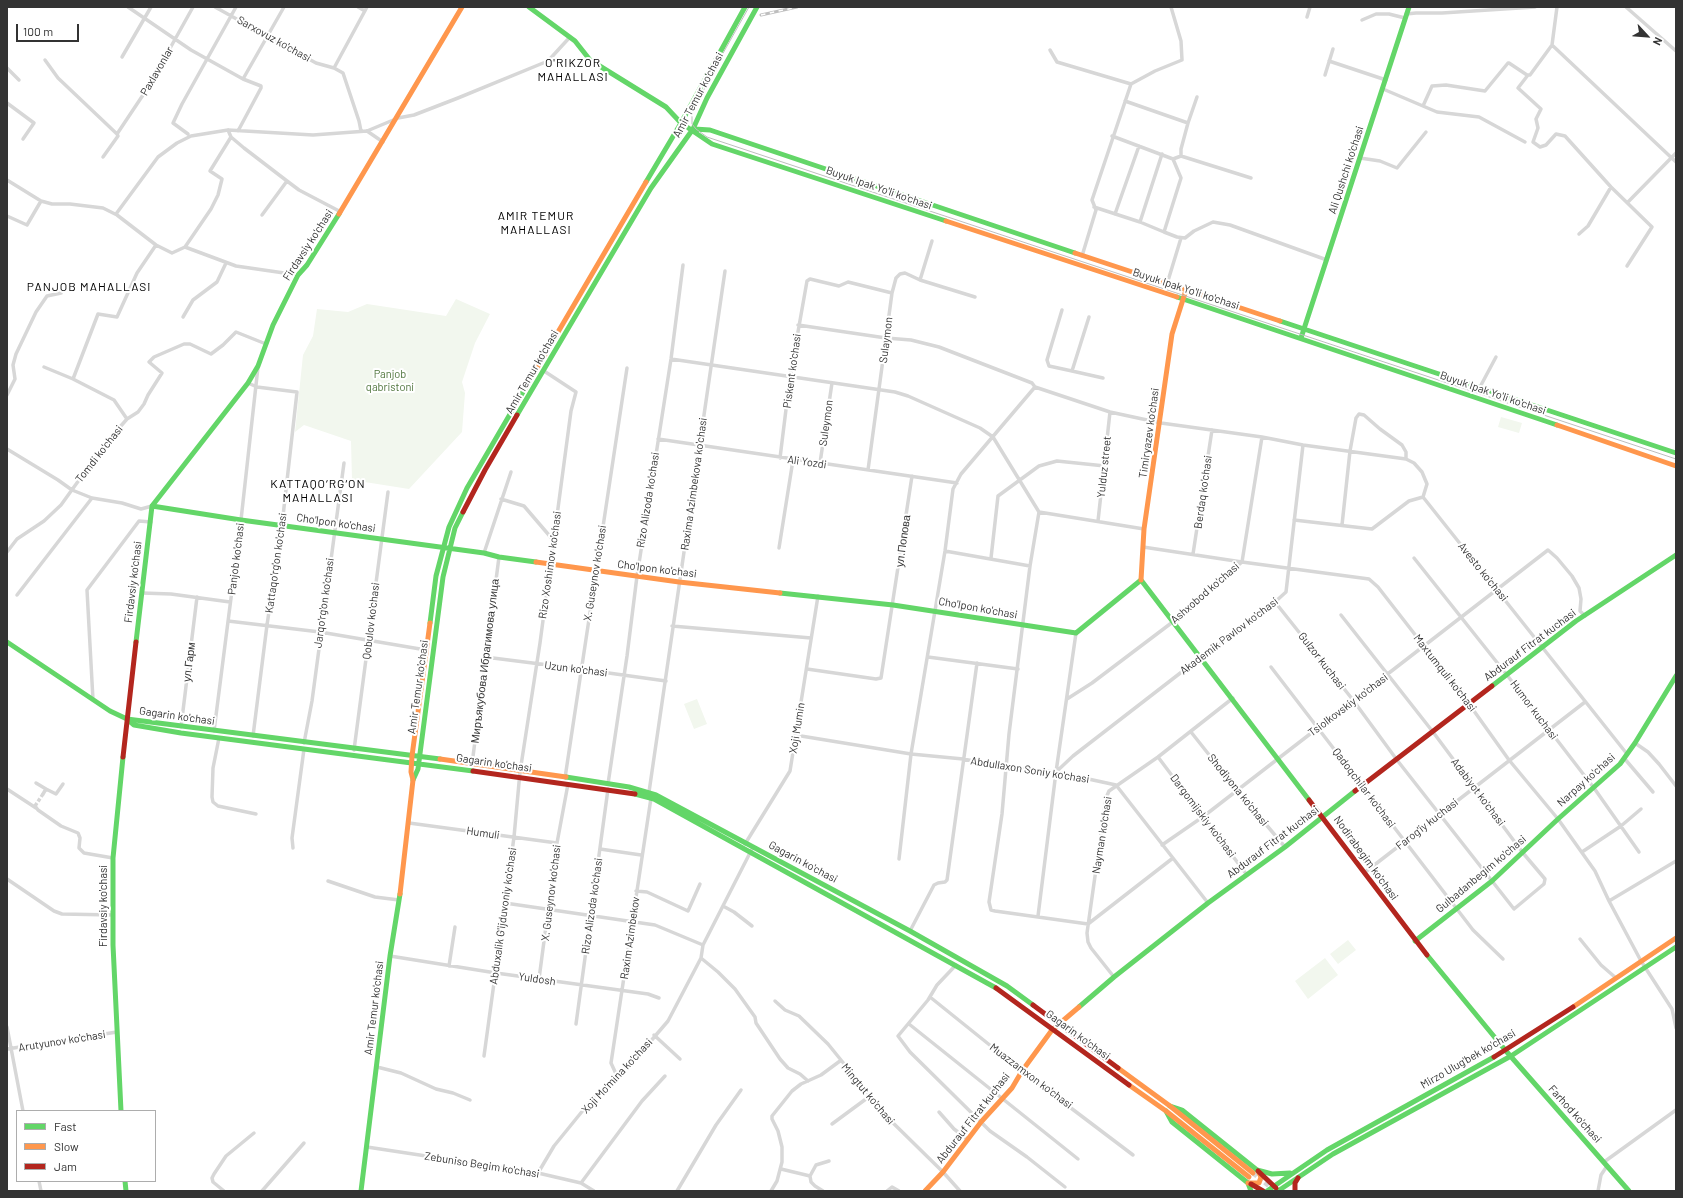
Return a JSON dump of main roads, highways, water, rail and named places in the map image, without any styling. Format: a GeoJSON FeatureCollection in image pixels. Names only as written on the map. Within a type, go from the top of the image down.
{"type":"FeatureCollection","features":[{"type":"Feature","properties":{"kind":"main road","name":"Firdavsiy ko'chasi"},"geometry":{"type":"LineString","coordinates":[[121,1110],[113,915],[113,858],[127,719],[152,506],[248,383],[258,366],[273,325],[298,276],[307,265],[341,212],[398,118],[462,7]]}},
{"type":"Feature","properties":{"kind":"main road"},"geometry":{"type":"LineString","coordinates":[[529,7],[570,37],[590,60],[666,107],[681,123]]}},
{"type":"Feature","properties":{"kind":"main road","name":"Amir Temur ko'chasi"},"geometry":{"type":"LineString","coordinates":[[361,1191],[390,956],[409,823],[413,780],[411,772],[412,756],[426,650],[436,576],[449,527],[468,488],[561,325],[681,123],[745,7]]}},
{"type":"Feature","properties":{"kind":"main road","name":"Amir Temur ko'chasi"},"geometry":{"type":"LineString","coordinates":[[413,780],[417,773],[443,577],[449,549],[456,528],[470,499],[518,415],[651,188],[693,129],[707,98],[757,7]]}},
{"type":"Feature","properties":{"kind":"main road","name":"Ali Qushchi ko'chasi"},"geometry":{"type":"LineString","coordinates":[[1301,338],[1409,7]]}},
{"type":"Feature","properties":{"kind":"main road","name":"Buyuk Ipak Yo'li ko'chasi"},"geometry":{"type":"LineString","coordinates":[[681,123],[693,129],[712,144],[1183,298],[1676,466]]}},
{"type":"Feature","properties":{"kind":"main road","name":"Buyuk Ipak Yo'li ko'chasi"},"geometry":{"type":"LineString","coordinates":[[693,129],[712,130],[1082,256],[1676,453]]}},
{"type":"Feature","properties":{"kind":"main road","name":"Timiryazev ko'chasi"},"geometry":{"type":"LineString","coordinates":[[1141,580],[1144,529],[1161,422],[1172,334],[1186,290]]}},
{"type":"Feature","properties":{"kind":"main road"},"geometry":{"type":"LineString","coordinates":[[512,412],[518,415]]}},
{"type":"Feature","properties":{"kind":"main road","name":"Cho'lpon ko'chasi"},"geometry":{"type":"LineString","coordinates":[[152,506],[381,540],[484,553],[499,557],[595,571],[679,582],[818,596],[935,611],[1076,633],[1141,580]]}},
{"type":"Feature","properties":{"kind":"main road","name":"Abdurauf Fitrat kuchasi"},"geometry":{"type":"LineString","coordinates":[[926,1191],[943,1172],[981,1122],[1012,1088],[1022,1071],[1052,1030],[1060,1025],[1114,977],[1208,904],[1285,847],[1576,621],[1676,555]]}},
{"type":"Feature","properties":{"kind":"main road","name":"Nodirabegim ko'chasi"},"geometry":{"type":"LineString","coordinates":[[1141,580],[1323,816],[1415,941],[1506,1051]]}},
{"type":"Feature","properties":{"kind":"main road"},"geometry":{"type":"LineString","coordinates":[[7,642],[110,711],[127,719]]}},
{"type":"Feature","properties":{"kind":"main road","name":"Narpay ko'chasi"},"geometry":{"type":"LineString","coordinates":[[1557,820],[1620,764],[1635,743],[1676,676]]}},
{"type":"Feature","properties":{"kind":"main road","name":"Gagarin ko'chasi"},"geometry":{"type":"LineString","coordinates":[[127,719],[354,750],[472,764],[568,784],[608,786],[650,798],[751,852],[1003,992],[1052,1030],[1166,1111],[1172,1122],[1252,1176]]}},
{"type":"Feature","properties":{"kind":"main road","name":"Gagarin ko'chasi"},"geometry":{"type":"LineString","coordinates":[[127,719],[134,725],[219,738],[412,763],[564,778],[649,792],[910,931],[1007,986],[1170,1106],[1182,1110],[1252,1176]]}},
{"type":"Feature","properties":{"kind":"main road","name":"Gulbadanbegim ko'chasi"},"geometry":{"type":"LineString","coordinates":[[1415,941],[1492,881],[1557,820]]}},
{"type":"Feature","properties":{"kind":"main road","name":"Mirzo Ulug'bek ko'chasi"},"geometry":{"type":"LineString","coordinates":[[1267,1191],[1327,1150],[1506,1051],[1676,938]]}},
{"type":"Feature","properties":{"kind":"main road","name":"Mirzo Ulug'bek ko'chasi"},"geometry":{"type":"LineString","coordinates":[[1279,1191],[1299,1176],[1338,1152],[1511,1056],[1676,947]]}},
{"type":"Feature","properties":{"kind":"main road","name":"Farhod ko'chasi"},"geometry":{"type":"LineString","coordinates":[[1506,1051],[1629,1191]]}},
{"type":"Feature","properties":{"kind":"main road"},"geometry":{"type":"LineString","coordinates":[[1252,1176],[1292,1173]]}},
{"type":"Feature","properties":{"kind":"main road"},"geometry":{"type":"LineString","coordinates":[[1252,1176],[1273,1186],[1279,1191]]}},
{"type":"Feature","properties":{"kind":"main road"},"geometry":{"type":"LineString","coordinates":[[1251,1191],[1252,1176]]}},
{"type":"Feature","properties":{"kind":"main road"},"geometry":{"type":"LineString","coordinates":[[1252,1176],[1263,1191]]}},
{"type":"Feature","properties":{"kind":"main road"},"geometry":{"type":"LineString","coordinates":[[1295,1191],[1295,1183],[1299,1176]]}},
{"type":"Feature","properties":{"kind":"tunnel"},"geometry":{"type":"LineString","coordinates":[[35,806],[43,794]]}},
{"type":"Feature","properties":{"kind":"tunnel"},"geometry":{"type":"LineString","coordinates":[[1253,1173],[1273,1189]]}},
{"type":"Feature","properties":{"kind":"tram line"},"geometry":{"type":"LineString","coordinates":[[749,7],[713,71],[692,114],[692,124],[707,137],[1676,459]]}},
{"type":"Feature","properties":{"kind":"railway"},"geometry":{"type":"LineString","coordinates":[[761,15],[797,7]]}},
{"type":"Feature","properties":{"kind":"district","name":"O'RIKZOR MAHALLASI"},"geometry":{"type":"Point","coordinates":[573,70]}},
{"type":"Feature","properties":{"kind":"district","name":"AMIR TEMUR MAHALLASI"},"geometry":{"type":"Point","coordinates":[536,223]}},
{"type":"Feature","properties":{"kind":"district","name":"PANJOB MAHALLASI"},"geometry":{"type":"Point","coordinates":[89,287]}},
{"type":"Feature","properties":{"kind":"district","name":"KATTAQO‘RG‘ON MAHALLASI"},"geometry":{"type":"Point","coordinates":[318,491]}},
{"type":"Feature","properties":{"kind":"park label","name":"Panjob qabristoni"},"geometry":{"type":"Point","coordinates":[390,380]}}]}
